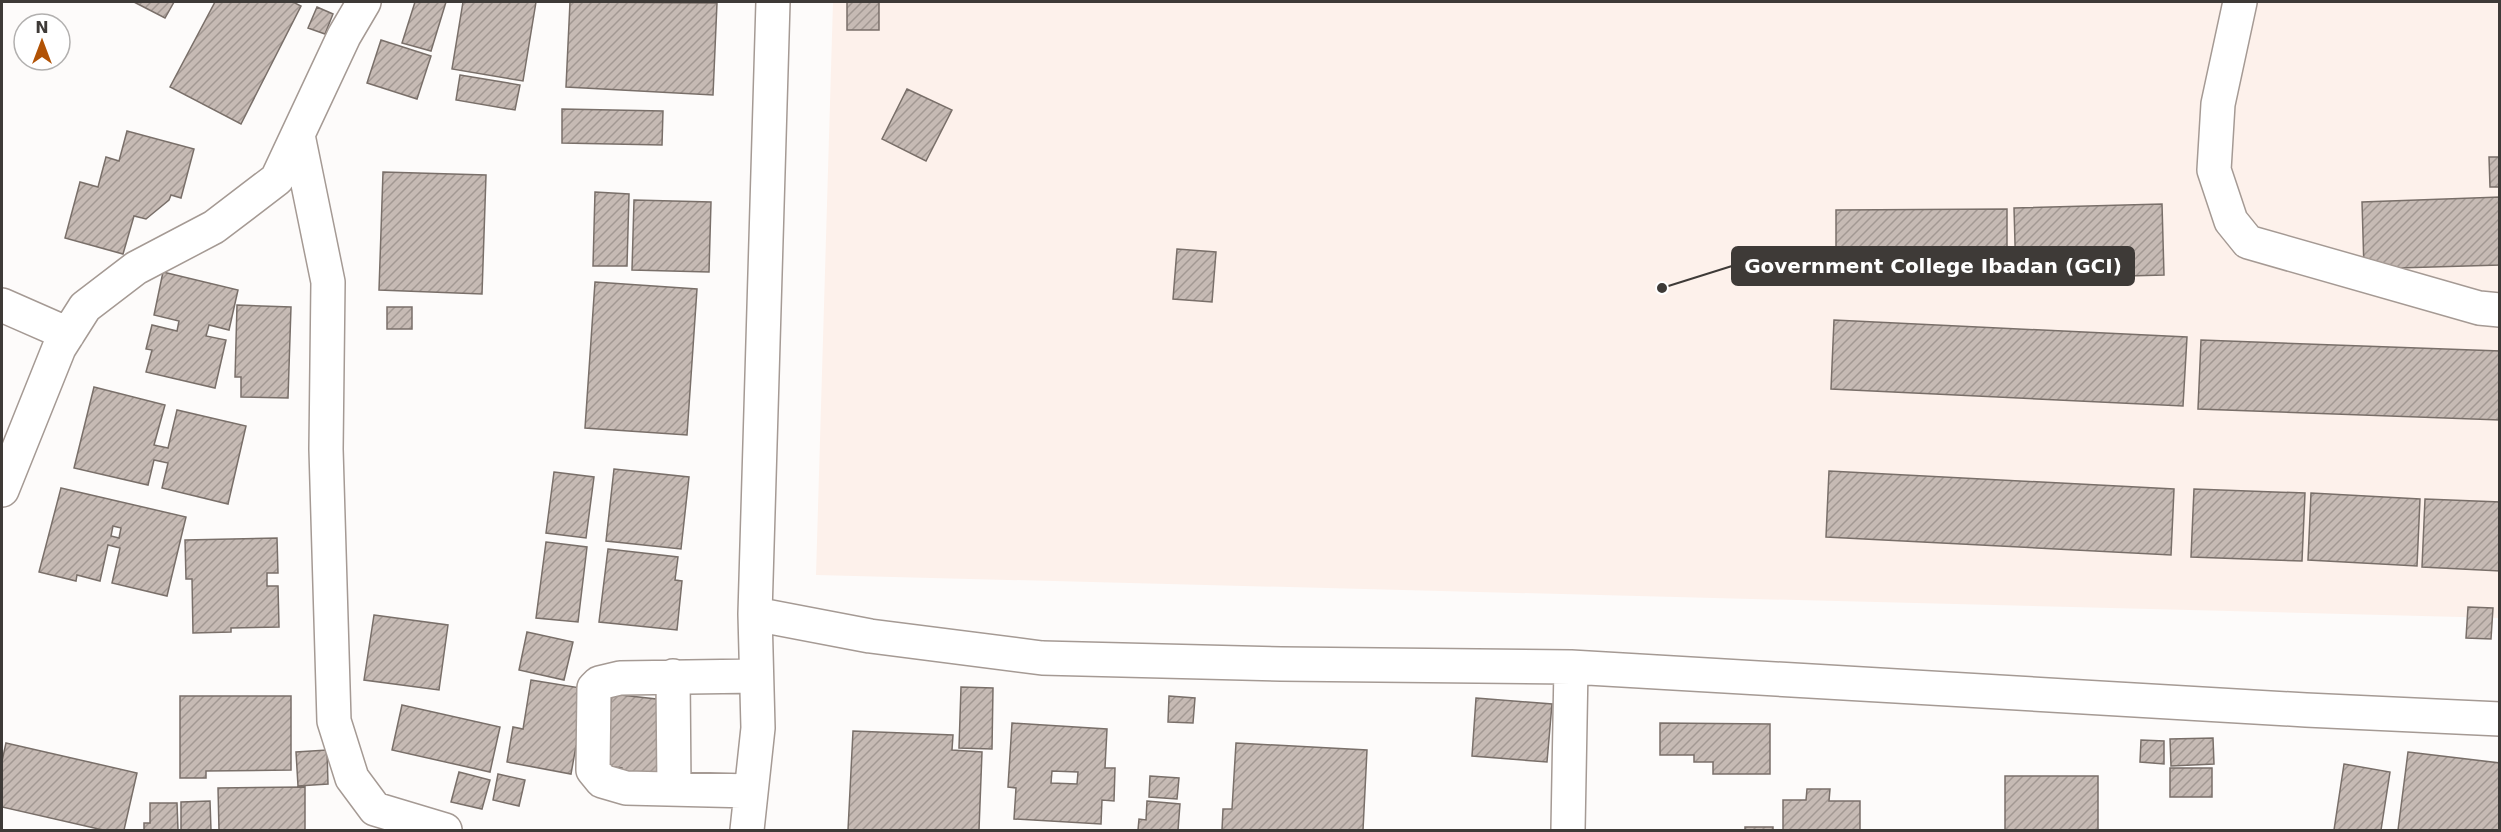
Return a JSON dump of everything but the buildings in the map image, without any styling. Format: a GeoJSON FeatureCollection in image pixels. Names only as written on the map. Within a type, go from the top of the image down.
{"type":"FeatureCollection","features":[{"type":"Feature","properties":{"kind":"street"},"geometry":{"type":"LineString","coordinates":[[2,490],[58,348],[85,308],[136,268],[214,227],[277,179],[344,36],[364,2]]}},
{"type":"Feature","properties":{"kind":"street"},"geometry":{"type":"LineString","coordinates":[[747,831],[758,728],[755,614],[773,2]]}},
{"type":"Feature","properties":{"kind":"street"},"geometry":{"type":"LineString","coordinates":[[2240,2],[2218,104],[2214,170],[2231,221],[2242,235],[2248,242],[2479,308],[2499,310]]}},
{"type":"Feature","properties":{"kind":"street"},"geometry":{"type":"LineString","coordinates":[[298,135],[328,282],[326,449],[334,721],[352,778],[375,809],[445,831]]}},
{"type":"Feature","properties":{"kind":"street"},"geometry":{"type":"LineString","coordinates":[[2,304],[68,334]]}},
{"type":"Feature","properties":{"kind":"street"},"geometry":{"type":"LineString","coordinates":[[755,614],[870,636],[1042,658],[1281,664],[1571,667],[2294,710],[2499,719]]}},
{"type":"Feature","properties":{"kind":"street"},"geometry":{"type":"LineString","coordinates":[[1568,831],[1571,667]]}},
{"type":"Feature","properties":{"kind":"street"},"geometry":{"type":"LineString","coordinates":[[673,676],[674,789]]}},
{"type":"Feature","properties":{"kind":"street"},"geometry":{"type":"LineString","coordinates":[[751,791],[612,786],[596,776],[592,770],[594,688],[599,683],[620,678],[756,676]]}},
{"type":"Feature","properties":{"kind":"shaded area"},"geometry":{"type":"Polygon","coordinates":[[[833,2],[2499,2],[2499,618],[816,575],[833,2]]]}},
{"type":"Feature","properties":{"kind":"place","name":"Government College Ibadan (GCI)"},"geometry":{"type":"Point","coordinates":[1662,288]}}]}
